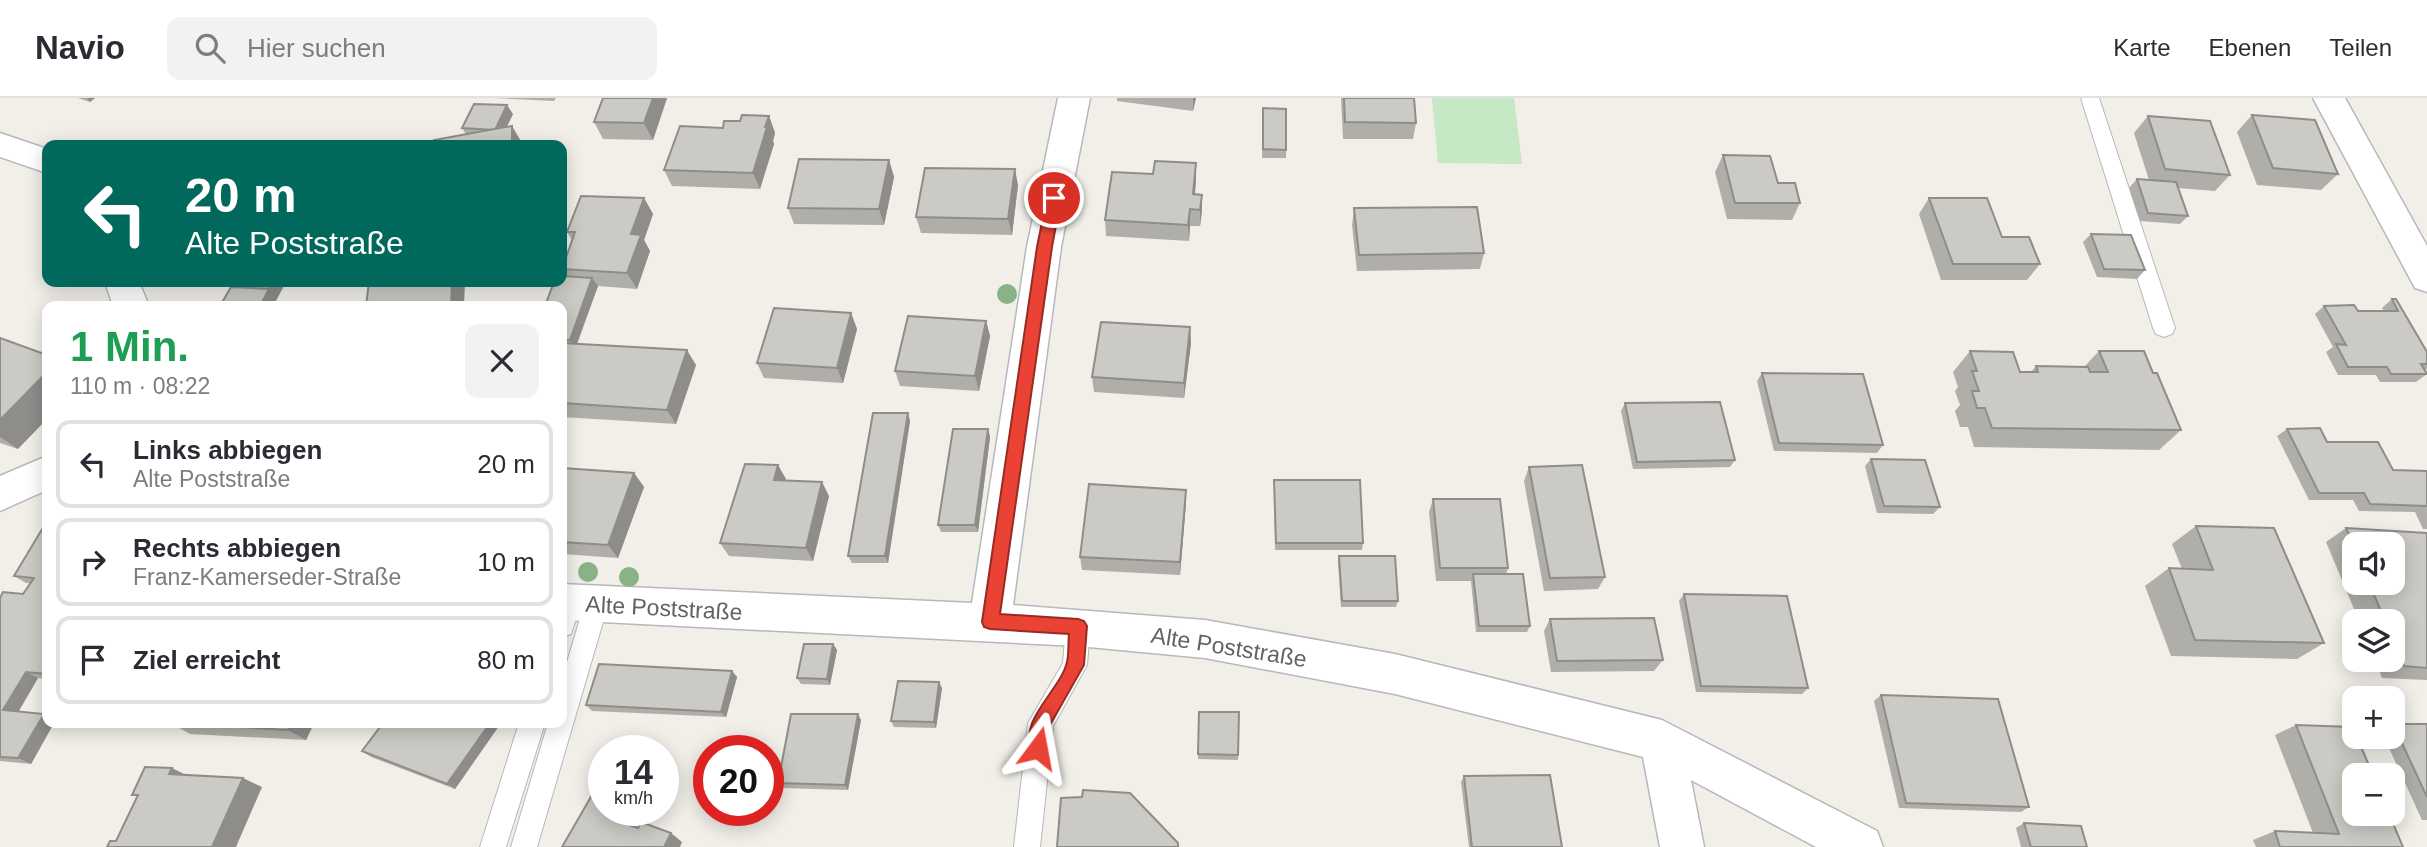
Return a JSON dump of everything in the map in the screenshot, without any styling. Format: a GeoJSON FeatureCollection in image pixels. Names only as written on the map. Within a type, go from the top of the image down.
{"type":"FeatureCollection","features":[{"type":"Feature","properties":{"kind":"street"},"geometry":{"type":"LineString","coordinates":[[990,622],[1044,247],[1074,98]]}},
{"type":"Feature","properties":{"kind":"street"},"geometry":{"type":"LineString","coordinates":[[2329,98],[2427,278]]}},
{"type":"Feature","properties":{"kind":"street"},"geometry":{"type":"LineString","coordinates":[[0,494],[42,474]]}},
{"type":"Feature","properties":{"kind":"street","name":"Alte Poststraße"},"geometry":{"type":"LineString","coordinates":[[572,609],[1078,626],[1205,639],[1395,674],[1662,741],[1861,847]]}},
{"type":"Feature","properties":{"kind":"street"},"geometry":{"type":"LineString","coordinates":[[1662,741],[1682,847]]}},
{"type":"Feature","properties":{"kind":"lane"},"geometry":{"type":"LineString","coordinates":[[2091,98],[2164,328]]}},
{"type":"Feature","properties":{"kind":"lane"},"geometry":{"type":"LineString","coordinates":[[567,660],[572,609]]}},
{"type":"Feature","properties":{"kind":"lane"},"geometry":{"type":"LineString","coordinates":[[1027,847],[1041,723],[1075,665],[1078,626]]}},
{"type":"Feature","properties":{"kind":"lane"},"geometry":{"type":"LineString","coordinates":[[493,847],[530,728]]}},
{"type":"Feature","properties":{"kind":"lane"},"geometry":{"type":"LineString","coordinates":[[524,847],[559,728]]}},
{"type":"Feature","properties":{"kind":"green space"},"geometry":{"type":"Polygon","coordinates":[[[1432,98],[1514,98],[1522,164],[1438,163],[1432,98]]]}},
{"type":"Feature","properties":{"kind":"building"},"geometry":{"type":"Polygon","coordinates":[[[603,98],[653,98],[644,123],[594,122],[603,98]]]}},
{"type":"Feature","properties":{"kind":"building"},"geometry":{"type":"Polygon","coordinates":[[[1344,98],[1414,98],[1416,123],[1345,122],[1344,98]]]}},
{"type":"Feature","properties":{"kind":"building"},"geometry":{"type":"Polygon","coordinates":[[[474,104],[507,105],[495,130],[462,128],[474,104]]]}},
{"type":"Feature","properties":{"kind":"building"},"geometry":{"type":"Polygon","coordinates":[[[1263,108],[1286,109],[1286,150],[1263,149],[1263,108]]]}},
{"type":"Feature","properties":{"kind":"building"},"geometry":{"type":"Polygon","coordinates":[[[742,115],[769,116],[753,173],[664,170],[680,126],[723,128],[724,121],[740,121],[742,115]]]}},
{"type":"Feature","properties":{"kind":"building"},"geometry":{"type":"Polygon","coordinates":[[[2252,115],[2315,120],[2338,174],[2273,168],[2252,115]]]}},
{"type":"Feature","properties":{"kind":"building"},"geometry":{"type":"Polygon","coordinates":[[[2148,116],[2210,121],[2230,175],[2165,169],[2148,116]]]}},
{"type":"Feature","properties":{"kind":"building"},"geometry":{"type":"Polygon","coordinates":[[[512,126],[512,140],[434,140],[512,126]]]}},
{"type":"Feature","properties":{"kind":"building"},"geometry":{"type":"Polygon","coordinates":[[[1723,155],[1770,156],[1778,183],[1795,183],[1800,203],[1735,203],[1723,155]]]}},
{"type":"Feature","properties":{"kind":"building"},"geometry":{"type":"Polygon","coordinates":[[[799,159],[889,160],[879,209],[788,208],[799,159]]]}},
{"type":"Feature","properties":{"kind":"building"},"geometry":{"type":"Polygon","coordinates":[[[1155,161],[1196,163],[1193,194],[1202,195],[1200,210],[1190,209],[1188,225],[1105,220],[1112,172],[1153,174],[1155,161]]]}},
{"type":"Feature","properties":{"kind":"building"},"geometry":{"type":"Polygon","coordinates":[[[925,168],[1015,169],[1008,219],[916,217],[925,168]]]}},
{"type":"Feature","properties":{"kind":"building"},"geometry":{"type":"Polygon","coordinates":[[[2137,179],[2176,182],[2188,216],[2148,213],[2137,179]]]}},
{"type":"Feature","properties":{"kind":"building"},"geometry":{"type":"Polygon","coordinates":[[[581,196],[644,198],[631,234],[641,235],[627,273],[567,269],[567,255],[575,232],[567,232],[581,196]]]}},
{"type":"Feature","properties":{"kind":"building"},"geometry":{"type":"Polygon","coordinates":[[[1929,198],[1987,198],[2002,237],[2029,237],[2040,264],[1953,264],[1929,198]]]}},
{"type":"Feature","properties":{"kind":"building"},"geometry":{"type":"Polygon","coordinates":[[[1477,207],[1484,253],[1359,255],[1354,208],[1477,207]]]}},
{"type":"Feature","properties":{"kind":"building"},"geometry":{"type":"Polygon","coordinates":[[[2091,234],[2131,235],[2145,270],[2104,269],[2091,234]]]}},
{"type":"Feature","properties":{"kind":"building"},"geometry":{"type":"Polygon","coordinates":[[[567,276],[592,278],[570,340],[567,340],[567,301],[547,301],[552,287],[567,287],[567,276]]]}},
{"type":"Feature","properties":{"kind":"building"},"geometry":{"type":"Polygon","coordinates":[[[231,287],[269,289],[263,301],[223,301],[231,287]]]}},
{"type":"Feature","properties":{"kind":"building"},"geometry":{"type":"Polygon","coordinates":[[[368,287],[452,287],[451,301],[367,301],[368,287]]]}},
{"type":"Feature","properties":{"kind":"building"},"geometry":{"type":"Polygon","coordinates":[[[2392,299],[2396,299],[2427,352],[2427,364],[2421,364],[2427,374],[2391,374],[2387,367],[2348,367],[2336,344],[2346,345],[2324,306],[2354,305],[2358,311],[2398,311],[2392,299]]]}},
{"type":"Feature","properties":{"kind":"building"},"geometry":{"type":"Polygon","coordinates":[[[774,308],[851,313],[837,368],[757,363],[774,308]]]}},
{"type":"Feature","properties":{"kind":"building"},"geometry":{"type":"Polygon","coordinates":[[[908,316],[986,321],[975,376],[895,371],[908,316]]]}},
{"type":"Feature","properties":{"kind":"building"},"geometry":{"type":"Polygon","coordinates":[[[1101,322],[1190,327],[1184,383],[1092,377],[1101,322]]]}},
{"type":"Feature","properties":{"kind":"building"},"geometry":{"type":"Polygon","coordinates":[[[0,338],[42,353],[42,377],[0,420],[0,338]]]}},
{"type":"Feature","properties":{"kind":"building"},"geometry":{"type":"Polygon","coordinates":[[[567,343],[687,350],[667,410],[567,403],[567,343]]]}},
{"type":"Feature","properties":{"kind":"building"},"geometry":{"type":"Polygon","coordinates":[[[1970,351],[2013,352],[2020,372],[2038,372],[2036,366],[2088,367],[2090,372],[2108,372],[2099,351],[2144,351],[2153,373],[2157,373],[2181,430],[1992,428],[1985,408],[1977,408],[1972,391],[1979,391],[1972,371],[1977,371],[1970,351]]]}},
{"type":"Feature","properties":{"kind":"building"},"geometry":{"type":"Polygon","coordinates":[[[1762,373],[1863,374],[1883,445],[1779,443],[1762,373]]]}},
{"type":"Feature","properties":{"kind":"building"},"geometry":{"type":"Polygon","coordinates":[[[1720,402],[1735,460],[1637,462],[1625,403],[1720,402]]]}},
{"type":"Feature","properties":{"kind":"building"},"geometry":{"type":"Polygon","coordinates":[[[873,413],[908,413],[885,556],[848,556],[873,413]]]}},
{"type":"Feature","properties":{"kind":"building"},"geometry":{"type":"Polygon","coordinates":[[[2320,428],[2327,442],[2378,442],[2393,470],[2427,471],[2427,506],[2370,504],[2364,493],[2319,493],[2287,429],[2320,428]]]}},
{"type":"Feature","properties":{"kind":"building"},"geometry":{"type":"Polygon","coordinates":[[[953,429],[988,429],[975,525],[938,525],[953,429]]]}},
{"type":"Feature","properties":{"kind":"building"},"geometry":{"type":"Polygon","coordinates":[[[1871,459],[1925,460],[1940,507],[1884,506],[1871,459]]]}},
{"type":"Feature","properties":{"kind":"building"},"geometry":{"type":"Polygon","coordinates":[[[745,464],[778,465],[774,480],[822,482],[806,548],[720,543],[745,464]]]}},
{"type":"Feature","properties":{"kind":"building"},"geometry":{"type":"Polygon","coordinates":[[[1582,465],[1605,577],[1550,578],[1529,467],[1582,465]]]}},
{"type":"Feature","properties":{"kind":"building"},"geometry":{"type":"Polygon","coordinates":[[[567,468],[634,473],[608,545],[567,542],[567,468]]]}},
{"type":"Feature","properties":{"kind":"building"},"geometry":{"type":"Polygon","coordinates":[[[1274,480],[1360,480],[1363,543],[1276,543],[1274,480]]]}},
{"type":"Feature","properties":{"kind":"building"},"geometry":{"type":"Polygon","coordinates":[[[1089,484],[1186,490],[1180,562],[1080,557],[1089,484]]]}},
{"type":"Feature","properties":{"kind":"building"},"geometry":{"type":"Polygon","coordinates":[[[1433,499],[1500,499],[1508,568],[1440,568],[1433,499]]]}},
{"type":"Feature","properties":{"kind":"building"},"geometry":{"type":"Polygon","coordinates":[[[2196,526],[2274,528],[2324,643],[2195,640],[2169,568],[2213,570],[2196,526]]]}},
{"type":"Feature","properties":{"kind":"building"},"geometry":{"type":"Polygon","coordinates":[[[2346,528],[2427,533],[2427,668],[2405,666],[2405,609],[2380,609],[2374,595],[2405,595],[2405,532],[2348,532],[2346,528]]]}},
{"type":"Feature","properties":{"kind":"building"},"geometry":{"type":"Polygon","coordinates":[[[42,529],[42,674],[26,672],[3,710],[42,714],[18,758],[0,757],[0,598],[3,592],[23,594],[34,578],[14,576],[42,529]]]}},
{"type":"Feature","properties":{"kind":"building"},"geometry":{"type":"Polygon","coordinates":[[[1339,556],[1395,556],[1398,601],[1342,601],[1339,556]]]}},
{"type":"Feature","properties":{"kind":"building"},"geometry":{"type":"Polygon","coordinates":[[[1473,574],[1523,574],[1530,626],[1479,626],[1473,574]]]}},
{"type":"Feature","properties":{"kind":"building"},"geometry":{"type":"Polygon","coordinates":[[[1684,594],[1787,596],[1808,688],[1701,686],[1684,594]]]}},
{"type":"Feature","properties":{"kind":"building"},"geometry":{"type":"Polygon","coordinates":[[[1654,618],[1663,660],[1557,661],[1550,619],[1654,618]]]}},
{"type":"Feature","properties":{"kind":"building"},"geometry":{"type":"Polygon","coordinates":[[[804,644],[833,644],[827,679],[797,678],[804,644]]]}},
{"type":"Feature","properties":{"kind":"building"},"geometry":{"type":"Polygon","coordinates":[[[599,664],[732,671],[721,712],[586,705],[599,664]]]}},
{"type":"Feature","properties":{"kind":"building"},"geometry":{"type":"Polygon","coordinates":[[[898,681],[939,682],[934,722],[891,721],[898,681]]]}},
{"type":"Feature","properties":{"kind":"building"},"geometry":{"type":"Polygon","coordinates":[[[1881,695],[1998,699],[2029,807],[1906,803],[1881,695]]]}},
{"type":"Feature","properties":{"kind":"building"},"geometry":{"type":"Polygon","coordinates":[[[1199,712],[1239,712],[1238,755],[1198,754],[1199,712]]]}},
{"type":"Feature","properties":{"kind":"building"},"geometry":{"type":"Polygon","coordinates":[[[791,714],[858,714],[845,785],[784,783],[784,751],[791,714]]]}},
{"type":"Feature","properties":{"kind":"building"},"geometry":{"type":"Polygon","coordinates":[[[2405,724],[2427,724],[2427,797],[2405,749],[2405,724]]]}},
{"type":"Feature","properties":{"kind":"building"},"geometry":{"type":"Polygon","coordinates":[[[2296,725],[2342,727],[2342,749],[2362,749],[2368,763],[2342,763],[2342,826],[2394,826],[2403,847],[2280,847],[2275,831],[2339,834],[2296,725]]]}},
{"type":"Feature","properties":{"kind":"building"},"geometry":{"type":"Polygon","coordinates":[[[254,728],[289,728],[288,730],[254,728]]]}},
{"type":"Feature","properties":{"kind":"building"},"geometry":{"type":"Polygon","coordinates":[[[379,728],[486,728],[447,784],[362,751],[379,728]]]}},
{"type":"Feature","properties":{"kind":"building"},"geometry":{"type":"Polygon","coordinates":[[[145,767],[172,768],[169,774],[243,778],[212,847],[107,847],[110,841],[116,841],[138,795],[132,795],[145,767]]]}},
{"type":"Feature","properties":{"kind":"building"},"geometry":{"type":"Polygon","coordinates":[[[1550,775],[1562,847],[1472,847],[1464,776],[1550,775]]]}},
{"type":"Feature","properties":{"kind":"building"},"geometry":{"type":"Polygon","coordinates":[[[1083,790],[1130,793],[1178,843],[1178,847],[1057,847],[1061,798],[1082,797],[1083,790]]]}},
{"type":"Feature","properties":{"kind":"building"},"geometry":{"type":"Polygon","coordinates":[[[588,802],[588,826],[652,826],[671,833],[664,847],[562,847],[588,802]]]}},
{"type":"Feature","properties":{"kind":"building"},"geometry":{"type":"Polygon","coordinates":[[[2024,823],[2081,826],[2087,847],[2031,847],[2024,823]]]}},
{"type":"Feature","properties":{"kind":"route"},"geometry":{"type":"LineString","coordinates":[[1038,748],[1041,723],[1075,665],[1078,626],[990,622],[1044,247],[1054,198]]}}]}
